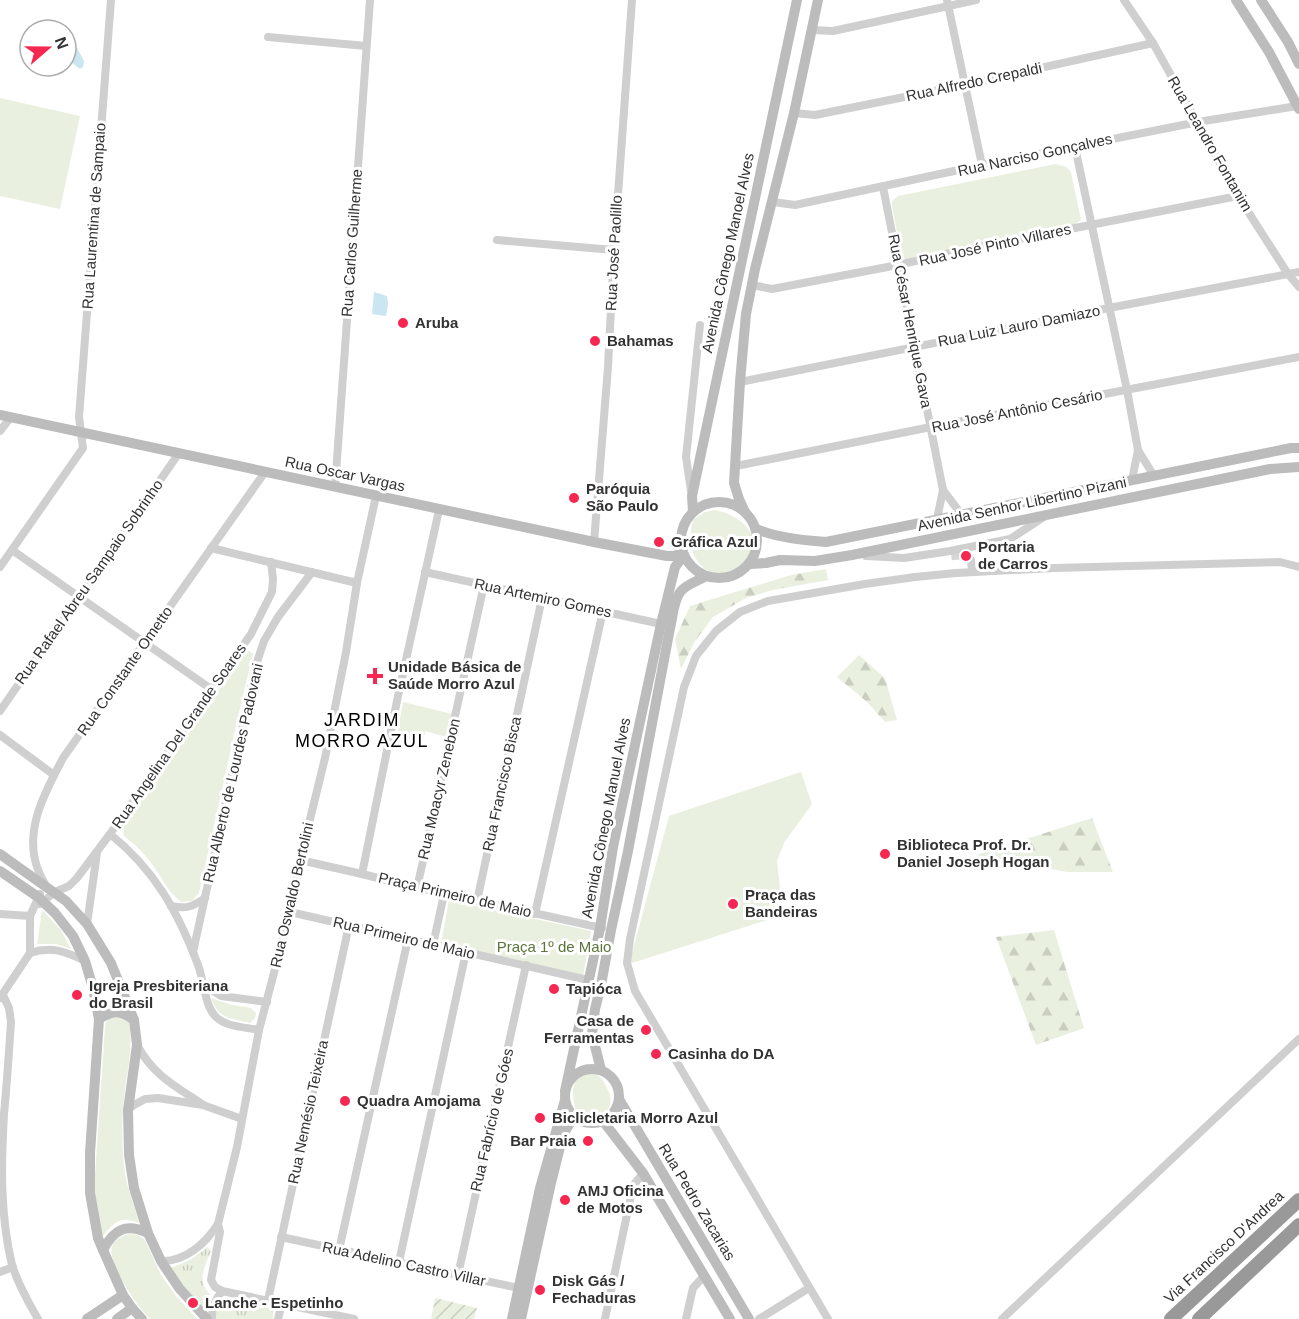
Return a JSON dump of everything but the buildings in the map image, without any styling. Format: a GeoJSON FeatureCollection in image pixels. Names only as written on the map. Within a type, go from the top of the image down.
{"type":"FeatureCollection","features":[{"type":"Feature","properties":{"kind":"highway","name":"Via Francisco D'Andrea"},"geometry":{"type":"LineString","coordinates":[[1171,1319],[1299,1200]]}},
{"type":"Feature","properties":{"kind":"highway"},"geometry":{"type":"LineString","coordinates":[[1199,1319],[1299,1225]]}},
{"type":"Feature","properties":{"kind":"street","name":"Rua Laurentina de Sampaio"},"geometry":{"type":"LineString","coordinates":[[0,567],[83,448],[79,417],[111,0]]}},
{"type":"Feature","properties":{"kind":"street","name":"Rua Carlos Guilherme"},"geometry":{"type":"LineString","coordinates":[[335,487],[370,0]]}},
{"type":"Feature","properties":{"kind":"street","name":"Rua José Paolillo"},"geometry":{"type":"LineString","coordinates":[[594,542],[632,0]]}},
{"type":"Feature","properties":{"kind":"street","name":"Avenida Cônego Manoel Alves"},"geometry":{"type":"LineString","coordinates":[[693,512],[692,496],[797,0]]}},
{"type":"Feature","properties":{"kind":"street","name":"Avenida Cônego Manoel Alves"},"geometry":{"type":"LineString","coordinates":[[746,512],[734,483],[746,314],[794,113],[818,0]]}},
{"type":"Feature","properties":{"kind":"street"},"geometry":{"type":"LineString","coordinates":[[812,30],[833,31],[948,3],[976,0]]}},
{"type":"Feature","properties":{"kind":"street","name":"Rua Leandro Fontanim"},"geometry":{"type":"LineString","coordinates":[[1124,0],[1153,43],[1238,196],[1288,274],[1299,287]]}},
{"type":"Feature","properties":{"kind":"street"},"geometry":{"type":"LineString","coordinates":[[1236,0],[1269,52],[1298,108]]}},
{"type":"Feature","properties":{"kind":"street"},"geometry":{"type":"LineString","coordinates":[[1264,2],[1299,64]]}},
{"type":"Feature","properties":{"kind":"street"},"geometry":{"type":"LineString","coordinates":[[948,3],[982,165]]}},
{"type":"Feature","properties":{"kind":"street"},"geometry":{"type":"LineString","coordinates":[[268,37],[366,46]]}},
{"type":"Feature","properties":{"kind":"street","name":"Rua Alfredo Crepaldi"},"geometry":{"type":"LineString","coordinates":[[794,113],[815,115],[1153,43]]}},
{"type":"Feature","properties":{"kind":"street","name":"Rua Narciso Gonçalves"},"geometry":{"type":"LineString","coordinates":[[773,202],[795,205],[1198,122],[1298,108]]}},
{"type":"Feature","properties":{"kind":"street"},"geometry":{"type":"LineString","coordinates":[[1075,147],[1127,390],[1137,450],[1132,480]]}},
{"type":"Feature","properties":{"kind":"street","name":"Rua César Henrique Gava"},"geometry":{"type":"LineString","coordinates":[[883,187],[944,490],[961,514]]}},
{"type":"Feature","properties":{"kind":"street","name":"Rua José Pinto Villares"},"geometry":{"type":"LineString","coordinates":[[752,285],[772,289],[1238,196]]}},
{"type":"Feature","properties":{"kind":"street"},"geometry":{"type":"LineString","coordinates":[[497,240],[614,250]]}},
{"type":"Feature","properties":{"kind":"street","name":"Rua Luiz Lauro Damiazo"},"geometry":{"type":"LineString","coordinates":[[740,382],[1299,272]]}},
{"type":"Feature","properties":{"kind":"street"},"geometry":{"type":"LineString","coordinates":[[692,496],[686,457],[700,325]]}},
{"type":"Feature","properties":{"kind":"street","name":"Rua José Antônio Cesário"},"geometry":{"type":"LineString","coordinates":[[736,466],[1299,357]]}},
{"type":"Feature","properties":{"kind":"street","name":"Rua Oscar Vargas"},"geometry":{"type":"LineString","coordinates":[[5,416],[594,542],[667,556],[683,553]]}},
{"type":"Feature","properties":{"kind":"street"},"geometry":{"type":"LineString","coordinates":[[0,430],[5,416]]}},
{"type":"Feature","properties":{"kind":"street","name":"Avenida Senhor Libertino Pizani"},"geometry":{"type":"LineString","coordinates":[[756,529],[784,538],[826,542],[1299,448]]}},
{"type":"Feature","properties":{"kind":"street"},"geometry":{"type":"LineString","coordinates":[[1137,450],[1154,476]]}},
{"type":"Feature","properties":{"kind":"street","name":"Rua Rafael Abreu Sampaio Sobrinho"},"geometry":{"type":"LineString","coordinates":[[0,711],[178,453]]}},
{"type":"Feature","properties":{"kind":"street","name":"Avenida Senhor Libertino Pizani"},"geometry":{"type":"LineString","coordinates":[[750,564],[780,560],[815,561],[852,555],[1270,469],[1299,467]]}},
{"type":"Feature","properties":{"kind":"street","name":"Rua Constante Ometto"},"geometry":{"type":"LineString","coordinates":[[50,889],[36,866],[33,843],[37,815],[54,775],[63,758],[265,472]]}},
{"type":"Feature","properties":{"kind":"street","name":"Rua César Henrique Gava"},"geometry":{"type":"LineString","coordinates":[[937,519],[944,490]]}},
{"type":"Feature","properties":{"kind":"street","name":"Rua Oswaldo Bertolini"},"geometry":{"type":"LineString","coordinates":[[161,1261],[181,1257],[201,1246],[218,1224],[237,1148],[259,1030],[290,912],[325,758],[357,583],[376,496]]}},
{"type":"Feature","properties":{"kind":"street"},"geometry":{"type":"LineString","coordinates":[[713,502],[725,502],[736,505],[746,512],[756,529],[758,541],[756,553],[750,564],[741,572],[718,579],[706,576],[689,564],[683,553],[681,541],[686,520],[693,512],[713,502]]}},
{"type":"Feature","properties":{"kind":"street"},"geometry":{"type":"LineString","coordinates":[[362,874],[439,510]]}},
{"type":"Feature","properties":{"kind":"street"},"geometry":{"type":"LineString","coordinates":[[852,555],[904,558],[971,549],[1010,539],[1051,513]]}},
{"type":"Feature","properties":{"kind":"street"},"geometry":{"type":"LineString","coordinates":[[211,548],[357,583]]}},
{"type":"Feature","properties":{"kind":"street"},"geometry":{"type":"LineString","coordinates":[[12,550],[211,689]]}},
{"type":"Feature","properties":{"kind":"street","name":"Avenida Cônego Manuel Alves"},"geometry":{"type":"LineString","coordinates":[[601,1070],[592,1034],[601,986],[614,847],[661,624],[675,567],[683,553]]}},
{"type":"Feature","properties":{"kind":"street"},"geometry":{"type":"LineString","coordinates":[[971,560],[972,572]]}},
{"type":"Feature","properties":{"kind":"street","name":"Rua Angelina Del Grande Soares"},"geometry":{"type":"LineString","coordinates":[[36,906],[50,889],[69,886],[97,851],[251,634],[272,592],[271,562]]}},
{"type":"Feature","properties":{"kind":"street"},"geometry":{"type":"LineString","coordinates":[[956,562],[956,573]]}},
{"type":"Feature","properties":{"kind":"street"},"geometry":{"type":"LineString","coordinates":[[828,1319],[634,991],[627,963],[630,939],[684,687],[696,656],[716,632],[740,612],[768,601],[865,584],[972,572],[1280,562],[1299,567]]}},
{"type":"Feature","properties":{"kind":"street","name":"Rua Alberto de Lourdes Padovani"},"geometry":{"type":"LineString","coordinates":[[193,952],[256,664],[264,641],[278,617],[312,572]]}},
{"type":"Feature","properties":{"kind":"street","name":"Rua Artemiro Gomes"},"geometry":{"type":"LineString","coordinates":[[425,572],[661,624]]}},
{"type":"Feature","properties":{"kind":"street","name":"Avenida Cônego Manuel Alves"},"geometry":{"type":"LineString","coordinates":[[521,1319],[523,1289],[540,1188],[565,1095],[588,980],[628,851],[676,600],[687,586],[706,576]]}},
{"type":"Feature","properties":{"kind":"street","name":"Rua Moacyr Zenebon"},"geometry":{"type":"LineString","coordinates":[[417,888],[484,585]]}},
{"type":"Feature","properties":{"kind":"street","name":"Rua Francisco Bisca"},"geometry":{"type":"LineString","coordinates":[[477,901],[542,598]]}},
{"type":"Feature","properties":{"kind":"street"},"geometry":{"type":"LineString","coordinates":[[535,914],[603,611]]}},
{"type":"Feature","properties":{"kind":"street"},"geometry":{"type":"LineString","coordinates":[[251,634],[264,641]]}},
{"type":"Feature","properties":{"kind":"street"},"geometry":{"type":"LineString","coordinates":[[0,735],[54,775]]}},
{"type":"Feature","properties":{"kind":"street"},"geometry":{"type":"LineString","coordinates":[[110,834],[128,848],[147,869],[171,906],[193,952],[208,1005],[215,1016],[225,1023],[259,1030]]}},
{"type":"Feature","properties":{"kind":"street"},"geometry":{"type":"LineString","coordinates":[[87,924],[97,851]]}},
{"type":"Feature","properties":{"kind":"street"},"geometry":{"type":"LineString","coordinates":[[0,854],[66,901],[87,924],[111,963],[134,1020],[136,1045],[128,1110],[129,1155],[134,1188],[148,1233],[161,1261],[179,1288],[207,1319]]}},
{"type":"Feature","properties":{"kind":"street","name":"Praça Primeiro de Maio"},"geometry":{"type":"LineString","coordinates":[[300,860],[605,929]]}},
{"type":"Feature","properties":{"kind":"street"},"geometry":{"type":"LineString","coordinates":[[0,871],[36,906],[55,913],[73,936],[85,961],[99,1019],[90,1153],[90,1193],[98,1238],[123,1295],[142,1319]]}},
{"type":"Feature","properties":{"kind":"street"},"geometry":{"type":"LineString","coordinates":[[433,945],[444,894]]}},
{"type":"Feature","properties":{"kind":"street"},"geometry":{"type":"LineString","coordinates":[[171,906],[183,908],[194,905],[205,898]]}},
{"type":"Feature","properties":{"kind":"street"},"geometry":{"type":"LineString","coordinates":[[0,914],[9,914],[36,906]]}},
{"type":"Feature","properties":{"kind":"street"},"geometry":{"type":"LineString","coordinates":[[36,906],[30,953],[1,997],[9,1008],[11,1022],[0,1194],[13,1267],[38,1319]]}},
{"type":"Feature","properties":{"kind":"street","name":"Rua Primeiro de Maio"},"geometry":{"type":"LineString","coordinates":[[290,912],[588,980]]}},
{"type":"Feature","properties":{"kind":"street","name":"Rua Nemésio Teixeira"},"geometry":{"type":"LineString","coordinates":[[268,1300],[349,925]]}},
{"type":"Feature","properties":{"kind":"street"},"geometry":{"type":"LineString","coordinates":[[339,1250],[408,939]]}},
{"type":"Feature","properties":{"kind":"street"},"geometry":{"type":"LineString","coordinates":[[30,953],[42,949],[57,950],[85,961]]}},
{"type":"Feature","properties":{"kind":"street"},"geometry":{"type":"LineString","coordinates":[[399,1262],[466,952]]}},
{"type":"Feature","properties":{"kind":"street","name":"Rua Fabrício de Góes"},"geometry":{"type":"LineString","coordinates":[[458,1275],[526,965]]}},
{"type":"Feature","properties":{"kind":"street"},"geometry":{"type":"LineString","coordinates":[[588,980],[595,986],[595,1010]]}},
{"type":"Feature","properties":{"kind":"street"},"geometry":{"type":"LineString","coordinates":[[204,985],[221,996],[267,1002]]}},
{"type":"Feature","properties":{"kind":"street"},"geometry":{"type":"LineString","coordinates":[[99,1019],[115,1012],[125,1013],[134,1020]]}},
{"type":"Feature","properties":{"kind":"street"},"geometry":{"type":"LineString","coordinates":[[1002,1319],[1299,1039]]}},
{"type":"Feature","properties":{"kind":"street"},"geometry":{"type":"LineString","coordinates":[[136,1045],[144,1059],[156,1072],[203,1105]]}},
{"type":"Feature","properties":{"kind":"street"},"geometry":{"type":"LineString","coordinates":[[583,1070],[601,1070],[615,1082],[619,1090],[619,1099],[611,1116],[603,1121],[588,1123],[574,1116],[568,1109],[565,1095],[569,1082],[575,1075],[583,1070]]}},
{"type":"Feature","properties":{"kind":"street"},"geometry":{"type":"LineString","coordinates":[[128,1110],[145,1099],[158,1098],[203,1105],[243,1119]]}},
{"type":"Feature","properties":{"kind":"street","name":"Rua Pedro Zacarias"},"geometry":{"type":"LineString","coordinates":[[619,1099],[749,1319]]}},
{"type":"Feature","properties":{"kind":"street","name":"Avenida Cônego Manuel Alves"},"geometry":{"type":"LineString","coordinates":[[512,1319],[523,1289],[563,1135],[574,1116]]}},
{"type":"Feature","properties":{"kind":"street"},"geometry":{"type":"LineString","coordinates":[[603,1121],[643,1173],[730,1319]]}},
{"type":"Feature","properties":{"kind":"street"},"geometry":{"type":"LineString","coordinates":[[605,1319],[633,1186],[643,1173]]}},
{"type":"Feature","properties":{"kind":"street"},"geometry":{"type":"LineString","coordinates":[[218,1224],[220,1232],[212,1280],[215,1287],[222,1291],[354,1319]]}},
{"type":"Feature","properties":{"kind":"street"},"geometry":{"type":"LineString","coordinates":[[103,1250],[117,1231],[127,1228],[140,1229],[148,1233]]}},
{"type":"Feature","properties":{"kind":"street","name":"Rua Adelino Castro Villar"},"geometry":{"type":"LineString","coordinates":[[281,1237],[523,1289]]}},
{"type":"Feature","properties":{"kind":"street"},"geometry":{"type":"LineString","coordinates":[[0,1272],[13,1267]]}},
{"type":"Feature","properties":{"kind":"street"},"geometry":{"type":"LineString","coordinates":[[686,1319],[693,1288],[704,1276]]}},
{"type":"Feature","properties":{"kind":"street"},"geometry":{"type":"LineString","coordinates":[[759,1319],[810,1288]]}},
{"type":"Feature","properties":{"kind":"street"},"geometry":{"type":"LineString","coordinates":[[212,1319],[214,1301],[222,1291]]}},
{"type":"Feature","properties":{"kind":"street"},"geometry":{"type":"LineString","coordinates":[[87,1319],[123,1295]]}},
{"type":"Feature","properties":{"kind":"street"},"geometry":{"type":"LineString","coordinates":[[278,1319],[282,1303]]}},
{"type":"Feature","properties":{"kind":"street"},"geometry":{"type":"LineString","coordinates":[[117,1319],[132,1308]]}},
{"type":"Feature","properties":{"kind":"green space"},"geometry":{"type":"Polygon","coordinates":[[[0,98],[80,116],[60,209],[0,196],[0,98]]]}},
{"type":"Feature","properties":{"kind":"green space"},"geometry":{"type":"Polygon","coordinates":[[[1056,164],[1066,167],[1071,172],[1081,220],[1073,226],[902,258],[892,206],[892,201],[898,196],[1056,164]]]}},
{"type":"Feature","properties":{"kind":"green space"},"geometry":{"type":"Polygon","coordinates":[[[714,510],[739,520],[746,526],[754,540],[754,549],[747,565],[727,575],[712,573],[706,569],[696,559],[692,549],[693,520],[705,512],[714,510]]]}},
{"type":"Feature","properties":{"kind":"green space"},"geometry":{"type":"Polygon","coordinates":[[[826,569],[828,580],[773,590],[746,598],[713,617],[695,641],[681,669],[675,639],[690,606],[791,575],[826,569]]]}},
{"type":"Feature","properties":{"kind":"green space"},"geometry":{"type":"Polygon","coordinates":[[[246,649],[253,654],[199,893],[192,901],[181,902],[144,854],[124,836],[123,826],[246,649]]]}},
{"type":"Feature","properties":{"kind":"green space"},"geometry":{"type":"Polygon","coordinates":[[[859,655],[885,678],[897,720],[885,722],[867,702],[837,677],[859,655]]]}},
{"type":"Feature","properties":{"kind":"green space"},"geometry":{"type":"Polygon","coordinates":[[[403,702],[452,714],[447,737],[425,731],[423,743],[397,736],[403,702]]]}},
{"type":"Feature","properties":{"kind":"green space"},"geometry":{"type":"Polygon","coordinates":[[[801,772],[812,804],[784,843],[777,861],[783,915],[629,964],[669,816],[801,772]]]}},
{"type":"Feature","properties":{"kind":"green space"},"geometry":{"type":"Polygon","coordinates":[[[1092,818],[1113,872],[1067,872],[976,855],[1092,818]]]}},
{"type":"Feature","properties":{"kind":"green space","name":"Praça 1º de Maio"},"geometry":{"type":"Polygon","coordinates":[[[449,900],[591,931],[583,977],[441,944],[449,900]]]}},
{"type":"Feature","properties":{"kind":"green space"},"geometry":{"type":"Polygon","coordinates":[[[42,910],[61,930],[71,949],[56,944],[37,944],[42,910]]]}},
{"type":"Feature","properties":{"kind":"green space"},"geometry":{"type":"Polygon","coordinates":[[[1054,930],[1084,1028],[1036,1045],[996,937],[1054,930]]]}},
{"type":"Feature","properties":{"kind":"green space"},"geometry":{"type":"Polygon","coordinates":[[[211,998],[251,1008],[256,1013],[255,1018],[250,1023],[221,1014],[211,998]]]}},
{"type":"Feature","properties":{"kind":"green space"},"geometry":{"type":"Polygon","coordinates":[[[117,1014],[129,1021],[130,1055],[122,1133],[126,1180],[139,1223],[127,1220],[118,1221],[102,1237],[95,1203],[95,1175],[105,1027],[108,1019],[117,1014]]]}},
{"type":"Feature","properties":{"kind":"green space"},"geometry":{"type":"Polygon","coordinates":[[[592,1072],[603,1081],[611,1099],[608,1110],[598,1119],[588,1118],[576,1111],[573,1098],[576,1082],[585,1074],[592,1072]]]}},
{"type":"Feature","properties":{"kind":"green space"},"geometry":{"type":"Polygon","coordinates":[[[129,1234],[138,1235],[145,1240],[161,1275],[197,1319],[150,1319],[141,1309],[123,1282],[111,1251],[115,1241],[129,1234]]]}},
{"type":"Feature","properties":{"kind":"green space"},"geometry":{"type":"Polygon","coordinates":[[[207,1247],[211,1251],[204,1268],[203,1284],[210,1294],[202,1310],[169,1268],[180,1265],[207,1247]]]}},
{"type":"Feature","properties":{"kind":"green space"},"geometry":{"type":"Polygon","coordinates":[[[435,1298],[477,1308],[474,1319],[431,1319],[435,1298]]]}},
{"type":"Feature","properties":{"kind":"green space"},"geometry":{"type":"Polygon","coordinates":[[[224,1299],[266,1303],[273,1311],[273,1319],[214,1319],[216,1305],[224,1299]]]}},
{"type":"Feature","properties":{"kind":"water"},"geometry":{"type":"Polygon","coordinates":[[[78,50],[84,61],[80,69],[78,68],[78,50]]]}},
{"type":"Feature","properties":{"kind":"water"},"geometry":{"type":"Polygon","coordinates":[[[374,292],[387,296],[386,316],[372,314],[374,292]]]}},
{"type":"Feature","properties":{"kind":"tunnel"},"geometry":{"type":"LineString","coordinates":[[955,552],[956,562]]}},
{"type":"Feature","properties":{"kind":"place","name":"Aruba"},"geometry":{"type":"Point","coordinates":[403,323]}},
{"type":"Feature","properties":{"kind":"place","name":"Bahamas"},"geometry":{"type":"Point","coordinates":[595,341]}},
{"type":"Feature","properties":{"kind":"place","name":"Paróquia São Paulo"},"geometry":{"type":"Point","coordinates":[574,498]}},
{"type":"Feature","properties":{"kind":"place","name":"Gráfica Azul"},"geometry":{"type":"Point","coordinates":[659,542]}},
{"type":"Feature","properties":{"kind":"place","name":"Portaria de Carros"},"geometry":{"type":"Point","coordinates":[966,556]}},
{"type":"Feature","properties":{"kind":"place","name":"Unidade Básica de Saúde Morro Azul"},"geometry":{"type":"Point","coordinates":[375,676]}},
{"type":"Feature","properties":{"kind":"place","name":"Biblioteca Prof. Dr. Daniel Joseph Hogan"},"geometry":{"type":"Point","coordinates":[885,854]}},
{"type":"Feature","properties":{"kind":"place","name":"Praça das Bandeiras"},"geometry":{"type":"Point","coordinates":[733,904]}},
{"type":"Feature","properties":{"kind":"place","name":"Tapióca"},"geometry":{"type":"Point","coordinates":[554,989]}},
{"type":"Feature","properties":{"kind":"place","name":"Igreja Presbiteriana do Brasil"},"geometry":{"type":"Point","coordinates":[77,995]}},
{"type":"Feature","properties":{"kind":"place","name":"Casa de Ferramentas"},"geometry":{"type":"Point","coordinates":[646,1030]}},
{"type":"Feature","properties":{"kind":"place","name":"Casinha do DA"},"geometry":{"type":"Point","coordinates":[656,1054]}},
{"type":"Feature","properties":{"kind":"place","name":"Quadra Amojama"},"geometry":{"type":"Point","coordinates":[345,1101]}},
{"type":"Feature","properties":{"kind":"place","name":"Biclicletaria Morro Azul"},"geometry":{"type":"Point","coordinates":[540,1118]}},
{"type":"Feature","properties":{"kind":"place","name":"Bar Praia"},"geometry":{"type":"Point","coordinates":[588,1141]}},
{"type":"Feature","properties":{"kind":"place","name":"AMJ Oficina de Motos"},"geometry":{"type":"Point","coordinates":[565,1200]}},
{"type":"Feature","properties":{"kind":"place","name":"Disk Gás / Fechaduras"},"geometry":{"type":"Point","coordinates":[540,1290]}},
{"type":"Feature","properties":{"kind":"place","name":"Lanche - Espetinho"},"geometry":{"type":"Point","coordinates":[193,1303]}},
{"type":"Feature","properties":{"kind":"district","name":"JARDIM MORRO AZUL"},"geometry":{"type":"Point","coordinates":[362,730]}}]}
